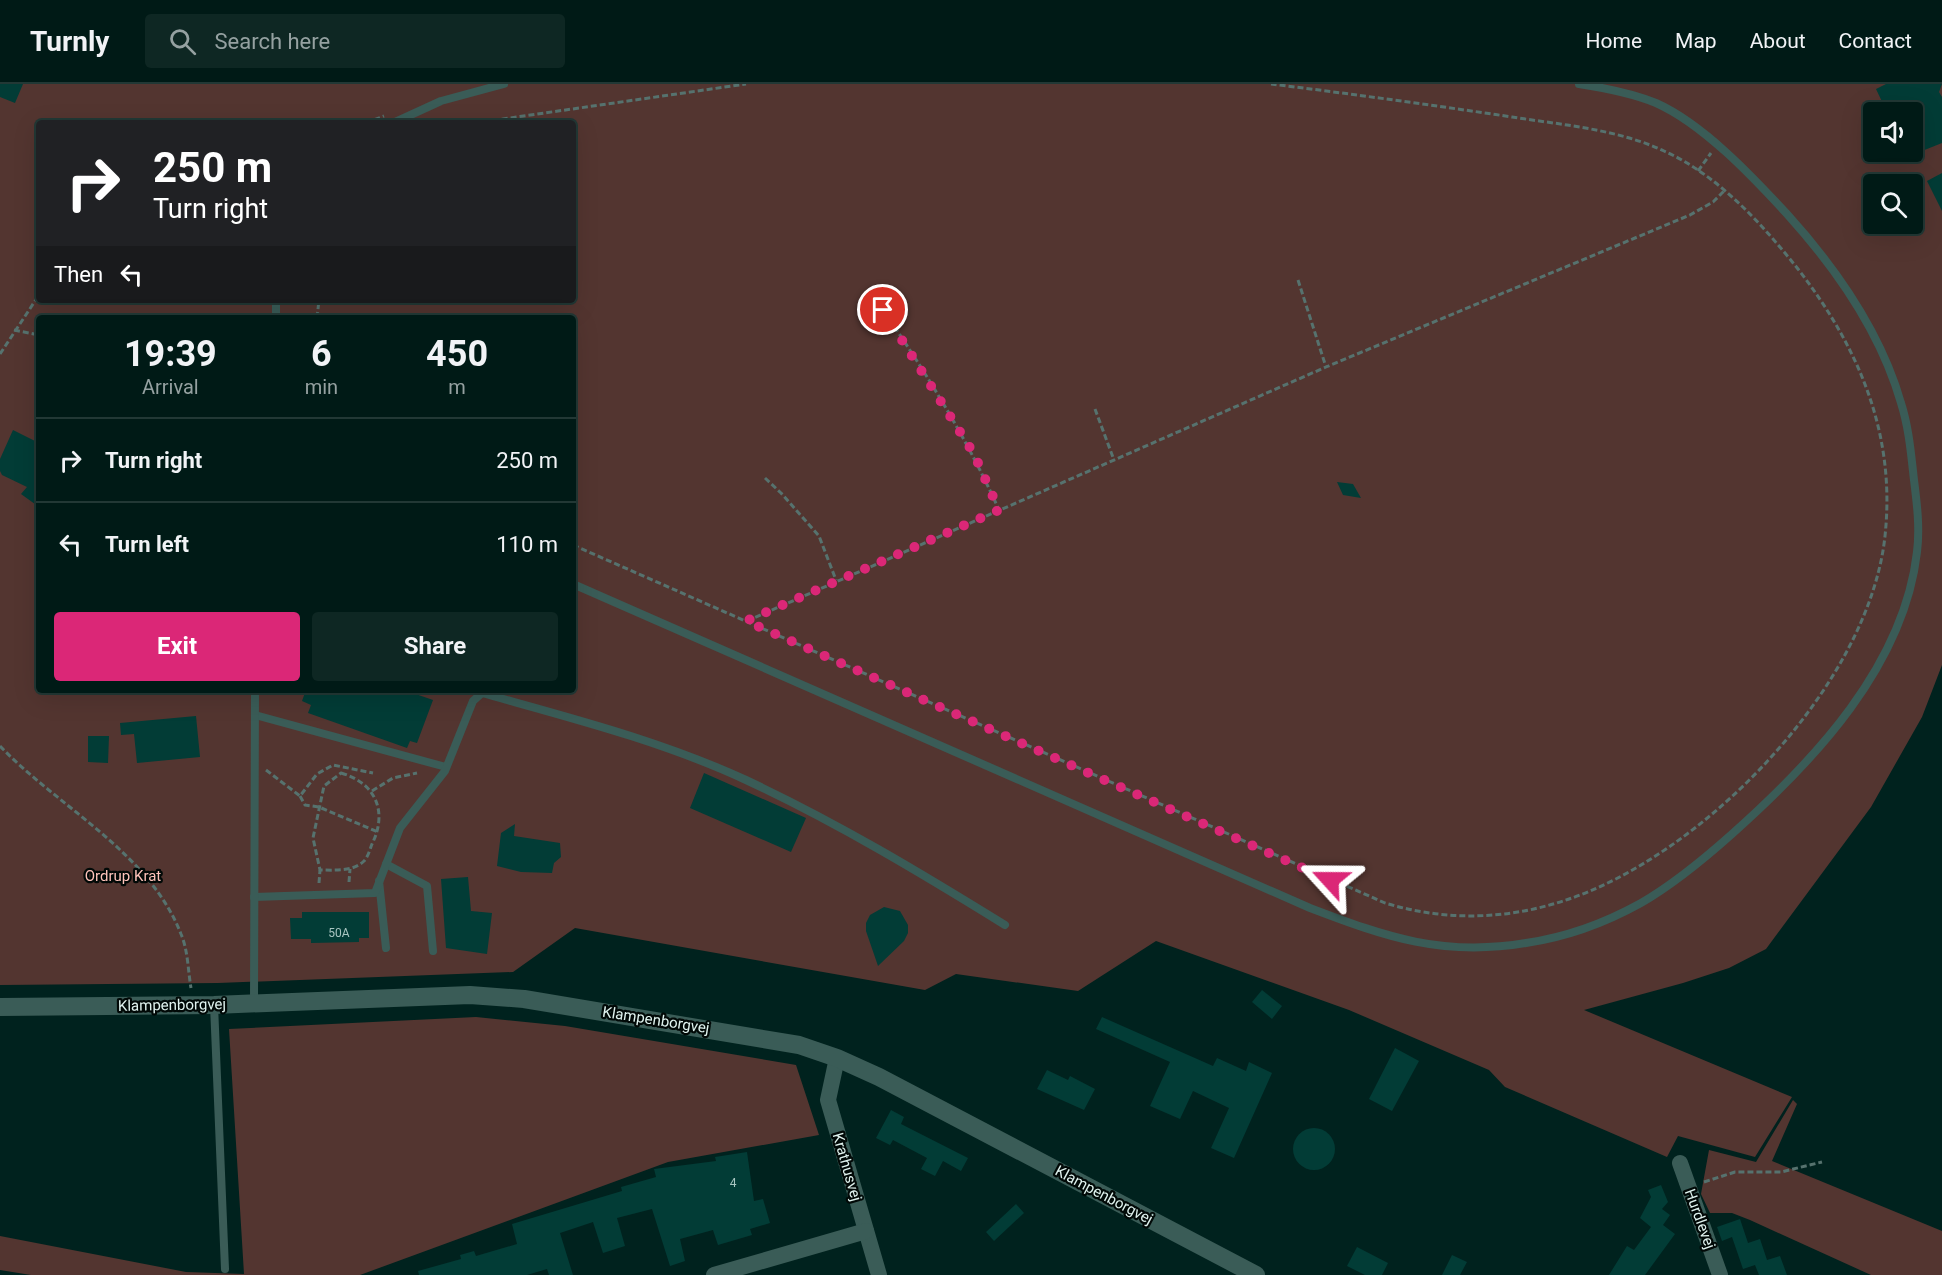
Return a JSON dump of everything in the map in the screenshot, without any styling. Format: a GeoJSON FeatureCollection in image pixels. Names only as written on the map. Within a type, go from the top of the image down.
{"type":"FeatureCollection","features":[{"type":"Feature","properties":{"kind":"street","name":"Klampenborgvej"},"geometry":{"type":"LineString","coordinates":[[0,1007],[254,1004],[470,995],[524,999],[799,1045],[837,1058],[879,1077],[1256,1275]]}},
{"type":"Feature","properties":{"kind":"street","name":"Krathusvej"},"geometry":{"type":"LineString","coordinates":[[837,1058],[828,1100],[879,1275]]}},
{"type":"Feature","properties":{"kind":"street","name":"Hurdlevej"},"geometry":{"type":"LineString","coordinates":[[1680,1163],[1720,1275]]}},
{"type":"Feature","properties":{"kind":"street"},"geometry":{"type":"LineString","coordinates":[[714,1275],[866,1231]]}},
{"type":"Feature","properties":{"kind":"lane"},"geometry":{"type":"LineString","coordinates":[[400,120],[441,101],[504,84]]}},
{"type":"Feature","properties":{"kind":"lane"},"geometry":{"type":"LineString","coordinates":[[576,585],[1310,908],[1378,934],[1419,944],[1466,948],[1524,944],[1582,930],[1641,903],[1671,883],[1732,833],[1796,773],[1832,731],[1872,673],[1899,622],[1914,574],[1918,524],[1908,429],[1894,381],[1882,352],[1850,295],[1813,244],[1779,206],[1686,121],[1655,103],[1620,92],[1580,84]]}},
{"type":"Feature","properties":{"kind":"lane"},"geometry":{"type":"LineString","coordinates":[[254,1004],[255,693]]}},
{"type":"Feature","properties":{"kind":"lane"},"geometry":{"type":"LineString","coordinates":[[254,897],[375,893],[400,828],[446,769],[473,701],[482,693],[619,731],[745,780],[898,858],[1005,925]]}},
{"type":"Feature","properties":{"kind":"lane"},"geometry":{"type":"LineString","coordinates":[[255,715],[446,769]]}},
{"type":"Feature","properties":{"kind":"lane"},"geometry":{"type":"LineString","coordinates":[[386,864],[427,886],[433,951]]}},
{"type":"Feature","properties":{"kind":"lane"},"geometry":{"type":"LineString","coordinates":[[379,881],[386,948]]}},
{"type":"Feature","properties":{"kind":"lane"},"geometry":{"type":"LineString","coordinates":[[214,1005],[225,1269]]}},
{"type":"Feature","properties":{"kind":"path"},"geometry":{"type":"LineString","coordinates":[[496,120],[746,84]]}},
{"type":"Feature","properties":{"kind":"path"},"geometry":{"type":"LineString","coordinates":[[576,546],[1385,903],[1426,912],[1471,917],[1514,913],[1588,892],[1642,866],[1706,819],[1770,759],[1817,698],[1851,643],[1870,601],[1882,558],[1887,518],[1886,467],[1878,420],[1863,378],[1841,333],[1814,290],[1765,230],[1724,191],[1698,171],[1665,151],[1612,134],[1488,113],[1272,84]]}},
{"type":"Feature","properties":{"kind":"path"},"geometry":{"type":"LineString","coordinates":[[1698,171],[1716,146]]}},
{"type":"Feature","properties":{"kind":"path"},"geometry":{"type":"LineString","coordinates":[[746,621],[1326,367],[1690,215],[1713,202],[1724,191]]}},
{"type":"Feature","properties":{"kind":"path"},"geometry":{"type":"LineString","coordinates":[[1298,280],[1326,367]]}},
{"type":"Feature","properties":{"kind":"path"},"geometry":{"type":"LineString","coordinates":[[867,296],[872,294],[912,352],[974,454],[999,510]]}},
{"type":"Feature","properties":{"kind":"path"},"geometry":{"type":"LineString","coordinates":[[0,354],[36,299]]}},
{"type":"Feature","properties":{"kind":"path"},"geometry":{"type":"LineString","coordinates":[[14,330],[36,334]]}},
{"type":"Feature","properties":{"kind":"path"},"geometry":{"type":"LineString","coordinates":[[1095,409],[1114,460]]}},
{"type":"Feature","properties":{"kind":"path"},"geometry":{"type":"LineString","coordinates":[[765,478],[819,536],[836,580]]}},
{"type":"Feature","properties":{"kind":"path"},"geometry":{"type":"LineString","coordinates":[[0,746],[18,765],[86,820],[155,886],[182,935],[194,1005]]}},
{"type":"Feature","properties":{"kind":"path"},"geometry":{"type":"LineString","coordinates":[[255,762],[300,796],[305,805],[319,807],[378,832]]}},
{"type":"Feature","properties":{"kind":"path"},"geometry":{"type":"LineString","coordinates":[[300,796],[317,774],[333,765],[373,773]]}},
{"type":"Feature","properties":{"kind":"path"},"geometry":{"type":"LineString","coordinates":[[372,791],[393,778],[446,769]]}},
{"type":"Feature","properties":{"kind":"path"},"geometry":{"type":"LineString","coordinates":[[341,773],[356,777],[372,791],[380,806],[378,832],[364,861],[350,869],[320,870],[312,838],[324,786],[341,773]]}},
{"type":"Feature","properties":{"kind":"path"},"geometry":{"type":"LineString","coordinates":[[1688,1187],[1735,1172],[1781,1172],[1822,1162]]}},
{"type":"Feature","properties":{"kind":"green space","name":"Ordrup Krat"},"geometry":{"type":"Polygon","coordinates":[[[0,84],[1942,84],[1942,665],[1922,717],[1871,807],[1766,949],[1729,968],[1584,1010],[1792,1097],[1755,1157],[1678,1136],[1667,1157],[1505,1087],[1489,1070],[1349,1010],[1156,941],[1078,991],[956,974],[925,990],[575,928],[513,972],[218,983],[0,985],[0,84]]]}},
{"type":"Feature","properties":{"kind":"green space"},"geometry":{"type":"Polygon","coordinates":[[[476,1017],[565,1026],[796,1065],[819,1135],[668,1162],[360,1275],[31,1275],[0,1270],[0,1236],[186,1272],[244,1274],[229,1029],[476,1017]]]}},
{"type":"Feature","properties":{"kind":"green space"},"geometry":{"type":"Polygon","coordinates":[[[1793,1100],[1797,1104],[1772,1161],[1942,1231],[1942,1275],[1871,1275],[1732,1213],[1710,1213],[1701,1194],[1709,1150],[1756,1162],[1793,1100]]]}},
{"type":"Feature","properties":{"kind":"building"},"geometry":{"type":"Polygon","coordinates":[[[0,84],[23,84],[15,103],[0,97],[0,84]]]}},
{"type":"Feature","properties":{"kind":"building"},"geometry":{"type":"Polygon","coordinates":[[[1886,84],[1942,84],[1939,92],[1942,97],[1942,143],[1923,151],[1923,102],[1882,102],[1876,89],[1886,84]]]}},
{"type":"Feature","properties":{"kind":"building"},"geometry":{"type":"Polygon","coordinates":[[[1942,173],[1942,211],[1927,181],[1942,173]]]}},
{"type":"Feature","properties":{"kind":"building"},"geometry":{"type":"Polygon","coordinates":[[[13,430],[36,442],[36,505],[21,494],[27,487],[2,475],[0,459],[13,430]]]}},
{"type":"Feature","properties":{"kind":"building"},"geometry":{"type":"Polygon","coordinates":[[[1337,482],[1353,484],[1361,498],[1343,495],[1337,482]]]}},
{"type":"Feature","properties":{"kind":"building"},"geometry":{"type":"Polygon","coordinates":[[[305,693],[413,693],[433,700],[417,743],[410,741],[407,748],[308,713],[311,705],[302,701],[305,693]]]}},
{"type":"Feature","properties":{"kind":"building"},"geometry":{"type":"Polygon","coordinates":[[[196,716],[200,757],[137,763],[134,734],[121,735],[120,723],[196,716]]]}},
{"type":"Feature","properties":{"kind":"building"},"geometry":{"type":"Polygon","coordinates":[[[88,736],[109,736],[108,763],[88,762],[88,736]]]}},
{"type":"Feature","properties":{"kind":"building"},"geometry":{"type":"Polygon","coordinates":[[[704,773],[806,818],[791,852],[690,808],[704,773]]]}},
{"type":"Feature","properties":{"kind":"building"},"geometry":{"type":"Polygon","coordinates":[[[515,824],[514,836],[560,843],[561,857],[554,863],[552,873],[521,872],[497,866],[501,833],[515,824]]]}},
{"type":"Feature","properties":{"kind":"building"},"geometry":{"type":"Polygon","coordinates":[[[468,877],[471,911],[492,913],[487,954],[446,948],[441,879],[468,877]]]}},
{"type":"Feature","properties":{"kind":"building"},"geometry":{"type":"Polygon","coordinates":[[[884,907],[900,911],[908,925],[908,933],[904,941],[878,966],[866,931],[866,923],[870,915],[884,907]]]}},
{"type":"Feature","properties":{"kind":"building"},"geometry":{"type":"Polygon","coordinates":[[[302,912],[369,912],[369,938],[359,938],[359,942],[311,943],[311,939],[291,939],[290,918],[302,918],[302,912]]]}},
{"type":"Feature","properties":{"kind":"building"},"geometry":{"type":"Polygon","coordinates":[[[1262,990],[1282,1006],[1272,1019],[1252,1002],[1262,990]]]}},
{"type":"Feature","properties":{"kind":"building"},"geometry":{"type":"Polygon","coordinates":[[[1102,1017],[1213,1066],[1217,1058],[1246,1071],[1249,1062],[1272,1073],[1234,1158],[1211,1148],[1229,1108],[1193,1091],[1180,1119],[1150,1106],[1170,1062],[1096,1029],[1102,1017]]]}},
{"type":"Feature","properties":{"kind":"building"},"geometry":{"type":"Polygon","coordinates":[[[1395,1048],[1419,1061],[1392,1111],[1369,1099],[1395,1048]]]}},
{"type":"Feature","properties":{"kind":"building"},"geometry":{"type":"Polygon","coordinates":[[[1047,1070],[1068,1080],[1070,1076],[1095,1089],[1084,1110],[1037,1089],[1047,1070]]]}},
{"type":"Feature","properties":{"kind":"building"},"geometry":{"type":"Polygon","coordinates":[[[891,1110],[904,1117],[901,1124],[968,1158],[961,1171],[943,1161],[935,1176],[921,1169],[927,1158],[893,1140],[890,1145],[876,1138],[891,1110]]]}},
{"type":"Feature","properties":{"kind":"building"},"geometry":{"type":"Polygon","coordinates":[[[1314,1128],[1329,1134],[1335,1149],[1329,1164],[1314,1170],[1299,1164],[1293,1149],[1299,1134],[1314,1128]]]}},
{"type":"Feature","properties":{"kind":"building"},"geometry":{"type":"Polygon","coordinates":[[[747,1152],[754,1201],[763,1199],[770,1223],[750,1229],[752,1235],[718,1245],[713,1230],[680,1239],[685,1261],[670,1266],[652,1209],[617,1218],[625,1246],[603,1253],[593,1222],[560,1233],[573,1275],[549,1275],[547,1269],[527,1275],[419,1275],[418,1271],[461,1259],[460,1255],[474,1251],[476,1256],[517,1244],[512,1224],[622,1191],[621,1187],[656,1177],[654,1169],[716,1161],[715,1157],[747,1152]]]}},
{"type":"Feature","properties":{"kind":"building"},"geometry":{"type":"Polygon","coordinates":[[[1661,1185],[1668,1202],[1662,1209],[1670,1215],[1663,1225],[1675,1234],[1645,1275],[1609,1275],[1627,1246],[1634,1250],[1651,1227],[1640,1218],[1651,1197],[1648,1190],[1661,1185]]]}},
{"type":"Feature","properties":{"kind":"building"},"geometry":{"type":"Polygon","coordinates":[[[1016,1204],[1024,1213],[994,1241],[986,1232],[1016,1204]]]}},
{"type":"Feature","properties":{"kind":"building"},"geometry":{"type":"Polygon","coordinates":[[[1740,1219],[1748,1243],[1760,1239],[1767,1260],[1780,1256],[1787,1275],[1759,1275],[1755,1265],[1743,1269],[1732,1237],[1722,1241],[1717,1227],[1740,1219]]]}},
{"type":"Feature","properties":{"kind":"building"},"geometry":{"type":"Polygon","coordinates":[[[1357,1247],[1388,1263],[1382,1275],[1365,1275],[1347,1266],[1357,1247]]]}},
{"type":"Feature","properties":{"kind":"building"},"geometry":{"type":"Polygon","coordinates":[[[1452,1255],[1467,1262],[1460,1275],[1442,1275],[1452,1255]]]}},
{"type":"Feature","properties":{"kind":"route"},"geometry":{"type":"LineString","coordinates":[[883,310],[906,342],[974,454],[999,510],[746,621],[1330,880]]}}]}
